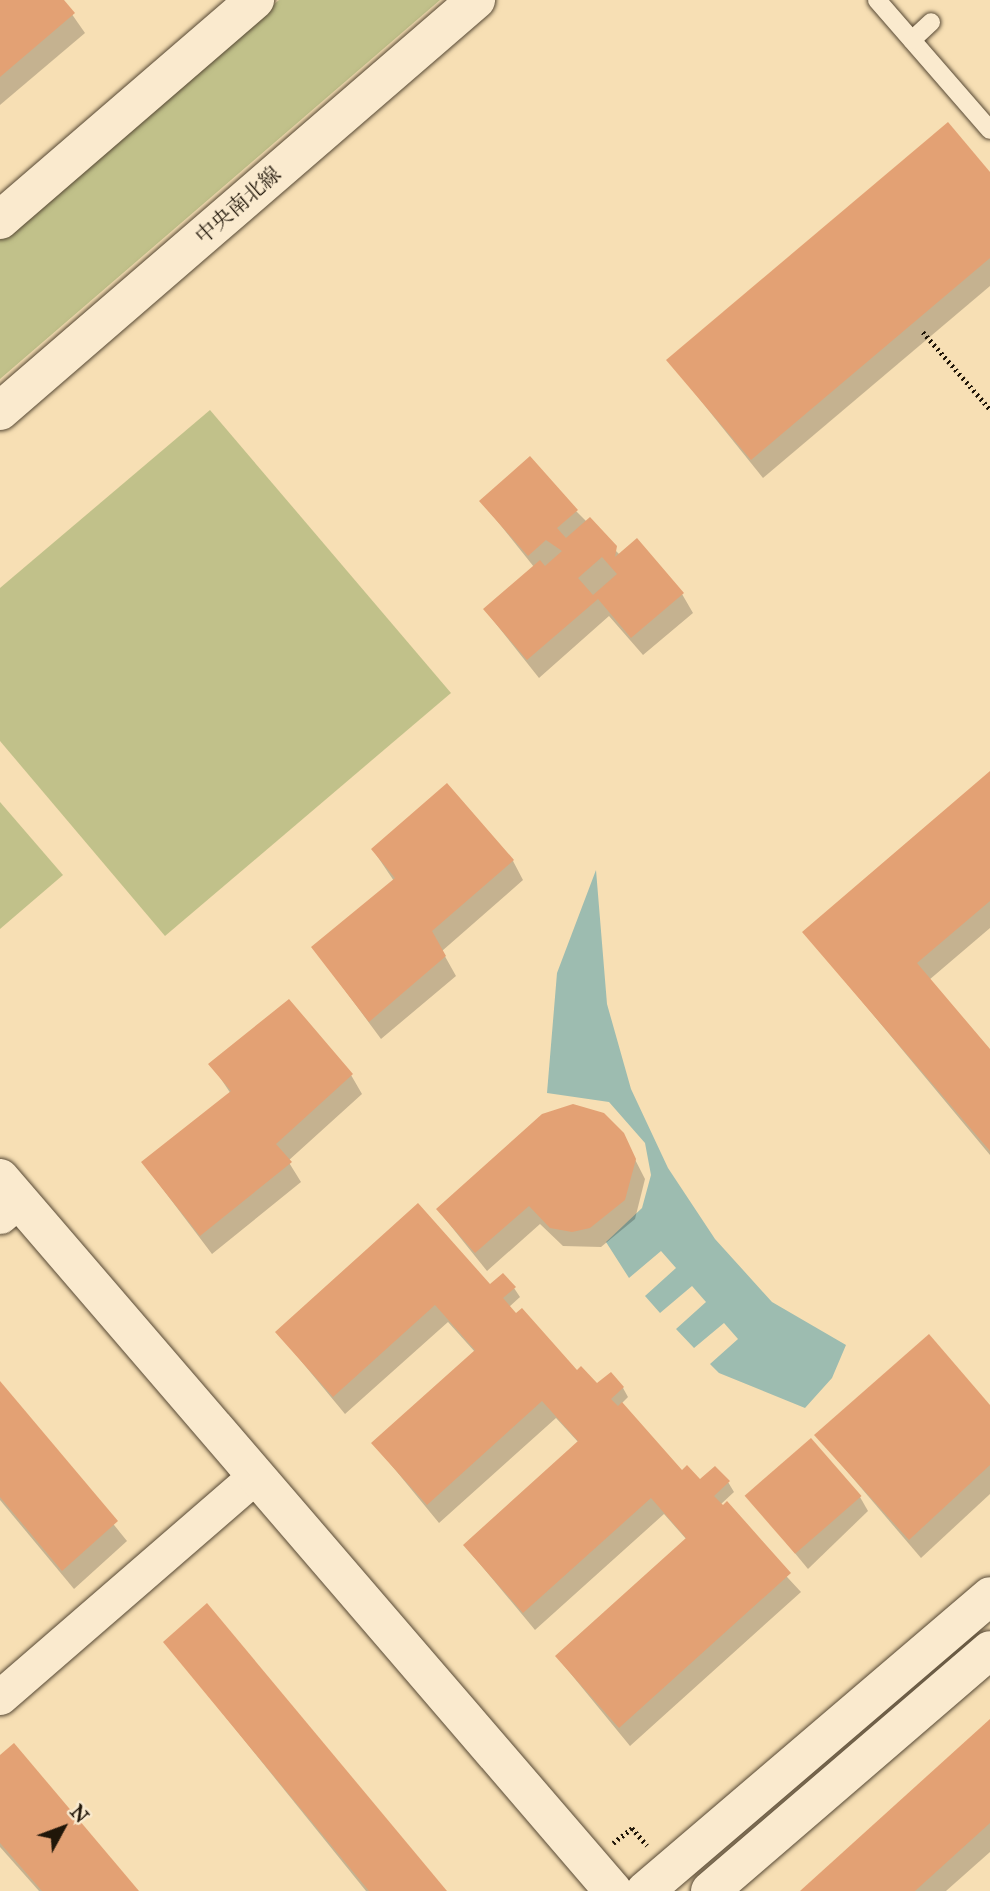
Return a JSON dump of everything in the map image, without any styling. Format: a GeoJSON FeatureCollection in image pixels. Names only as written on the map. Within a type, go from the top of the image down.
{"type":"FeatureCollection","features":[{"type":"Feature","properties":{"kind":"street"},"geometry":{"type":"LineString","coordinates":[[0,220],[255,0]]}},
{"type":"Feature","properties":{"kind":"street","name":"中央南北線"},"geometry":{"type":"LineString","coordinates":[[0,411],[476,0]]}},
{"type":"Feature","properties":{"kind":"street"},"geometry":{"type":"LineString","coordinates":[[6,1198],[256,1475],[613,1891]]}},
{"type":"Feature","properties":{"kind":"street"},"geometry":{"type":"LineString","coordinates":[[0,1697],[256,1475]]}},
{"type":"Feature","properties":{"kind":"street"},"geometry":{"type":"LineString","coordinates":[[645,1891],[990,1596]]}},
{"type":"Feature","properties":{"kind":"street"},"geometry":{"type":"LineString","coordinates":[[710,1891],[990,1650]]}},
{"type":"Feature","properties":{"kind":"lane"},"geometry":{"type":"LineString","coordinates":[[877,0],[990,130]]}},
{"type":"Feature","properties":{"kind":"lane"},"geometry":{"type":"LineString","coordinates":[[912,40],[932,22]]}},
{"type":"Feature","properties":{"kind":"path"},"geometry":{"type":"LineString","coordinates":[[923,332],[990,409]]}},
{"type":"Feature","properties":{"kind":"green space"},"geometry":{"type":"Polygon","coordinates":[[[279,0],[440,0],[0,379],[0,240],[279,0]]]}},
{"type":"Feature","properties":{"kind":"green space"},"geometry":{"type":"Polygon","coordinates":[[[210,410],[451,693],[165,936],[0,741],[0,588],[210,410]]]}},
{"type":"Feature","properties":{"kind":"green space"},"geometry":{"type":"Polygon","coordinates":[[[0,802],[63,875],[0,929],[0,802]]]}},
{"type":"Feature","properties":{"kind":"shaded area"},"geometry":{"type":"Polygon","coordinates":[[[596,870],[607,1004],[631,1089],[668,1168],[715,1239],[772,1302],[846,1345],[832,1378],[805,1408],[719,1373],[710,1364],[738,1339],[724,1323],[694,1348],[676,1329],[706,1302],[692,1286],[660,1313],[645,1296],[676,1268],[661,1251],[629,1278],[606,1242],[642,1208],[651,1175],[645,1143],[609,1102],[547,1093],[557,973],[596,870]]]}},
{"type":"Feature","properties":{"kind":"building"},"geometry":{"type":"Polygon","coordinates":[[[0,0],[64,0],[75,13],[0,77],[0,0]]]}},
{"type":"Feature","properties":{"kind":"building"},"geometry":{"type":"Polygon","coordinates":[[[948,122],[990,172],[990,258],[751,460],[666,360],[948,122]]]}},
{"type":"Feature","properties":{"kind":"building"},"geometry":{"type":"Polygon","coordinates":[[[530,456],[578,510],[557,528],[566,538],[590,517],[617,546],[615,557],[637,538],[684,593],[631,638],[598,599],[527,660],[483,609],[540,560],[545,566],[562,551],[546,540],[528,556],[479,501],[530,456]],[[602,557],[578,578],[593,595],[617,574],[602,557]]]}},
{"type":"Feature","properties":{"kind":"building"},"geometry":{"type":"Polygon","coordinates":[[[990,771],[990,901],[917,963],[990,1049],[990,1151],[802,932],[990,771]]]}},
{"type":"Feature","properties":{"kind":"building"},"geometry":{"type":"Polygon","coordinates":[[[447,783],[514,860],[432,931],[446,956],[369,1022],[311,947],[395,878],[371,849],[447,783]]]}},
{"type":"Feature","properties":{"kind":"building"},"geometry":{"type":"Polygon","coordinates":[[[289,999],[353,1074],[276,1144],[292,1162],[200,1236],[141,1162],[231,1091],[208,1064],[289,999]]]}},
{"type":"Feature","properties":{"kind":"building"},"geometry":{"type":"Polygon","coordinates":[[[573,1104],[604,1113],[624,1133],[636,1159],[625,1200],[590,1228],[572,1232],[550,1228],[529,1206],[475,1253],[436,1209],[542,1114],[573,1104]]]}},
{"type":"Feature","properties":{"kind":"building"},"geometry":{"type":"Polygon","coordinates":[[[418,1203],[490,1284],[503,1273],[516,1287],[503,1298],[516,1313],[522,1308],[577,1370],[581,1366],[597,1383],[611,1372],[624,1387],[611,1399],[618,1406],[622,1402],[682,1470],[687,1465],[700,1479],[715,1466],[730,1481],[714,1496],[723,1505],[727,1501],[791,1573],[619,1728],[555,1656],[686,1538],[651,1498],[523,1613],[463,1545],[578,1441],[542,1401],[427,1505],[371,1443],[475,1350],[435,1305],[333,1397],[275,1332],[418,1203]]]}},
{"type":"Feature","properties":{"kind":"building"},"geometry":{"type":"Polygon","coordinates":[[[929,1334],[990,1405],[990,1465],[909,1540],[814,1435],[929,1334]]]}},
{"type":"Feature","properties":{"kind":"building"},"geometry":{"type":"Polygon","coordinates":[[[0,1381],[118,1521],[62,1571],[0,1497],[0,1381]]]}},
{"type":"Feature","properties":{"kind":"building"},"geometry":{"type":"Polygon","coordinates":[[[811,1438],[862,1496],[795,1554],[745,1496],[811,1438]]]}},
{"type":"Feature","properties":{"kind":"building"},"geometry":{"type":"Polygon","coordinates":[[[207,1603],[447,1891],[369,1891],[163,1642],[207,1603]]]}},
{"type":"Feature","properties":{"kind":"building"},"geometry":{"type":"Polygon","coordinates":[[[990,1719],[990,1823],[915,1891],[800,1891],[990,1719]]]}},
{"type":"Feature","properties":{"kind":"building"},"geometry":{"type":"Polygon","coordinates":[[[14,1743],[139,1891],[42,1891],[0,1843],[0,1755],[14,1743]]]}}]}
